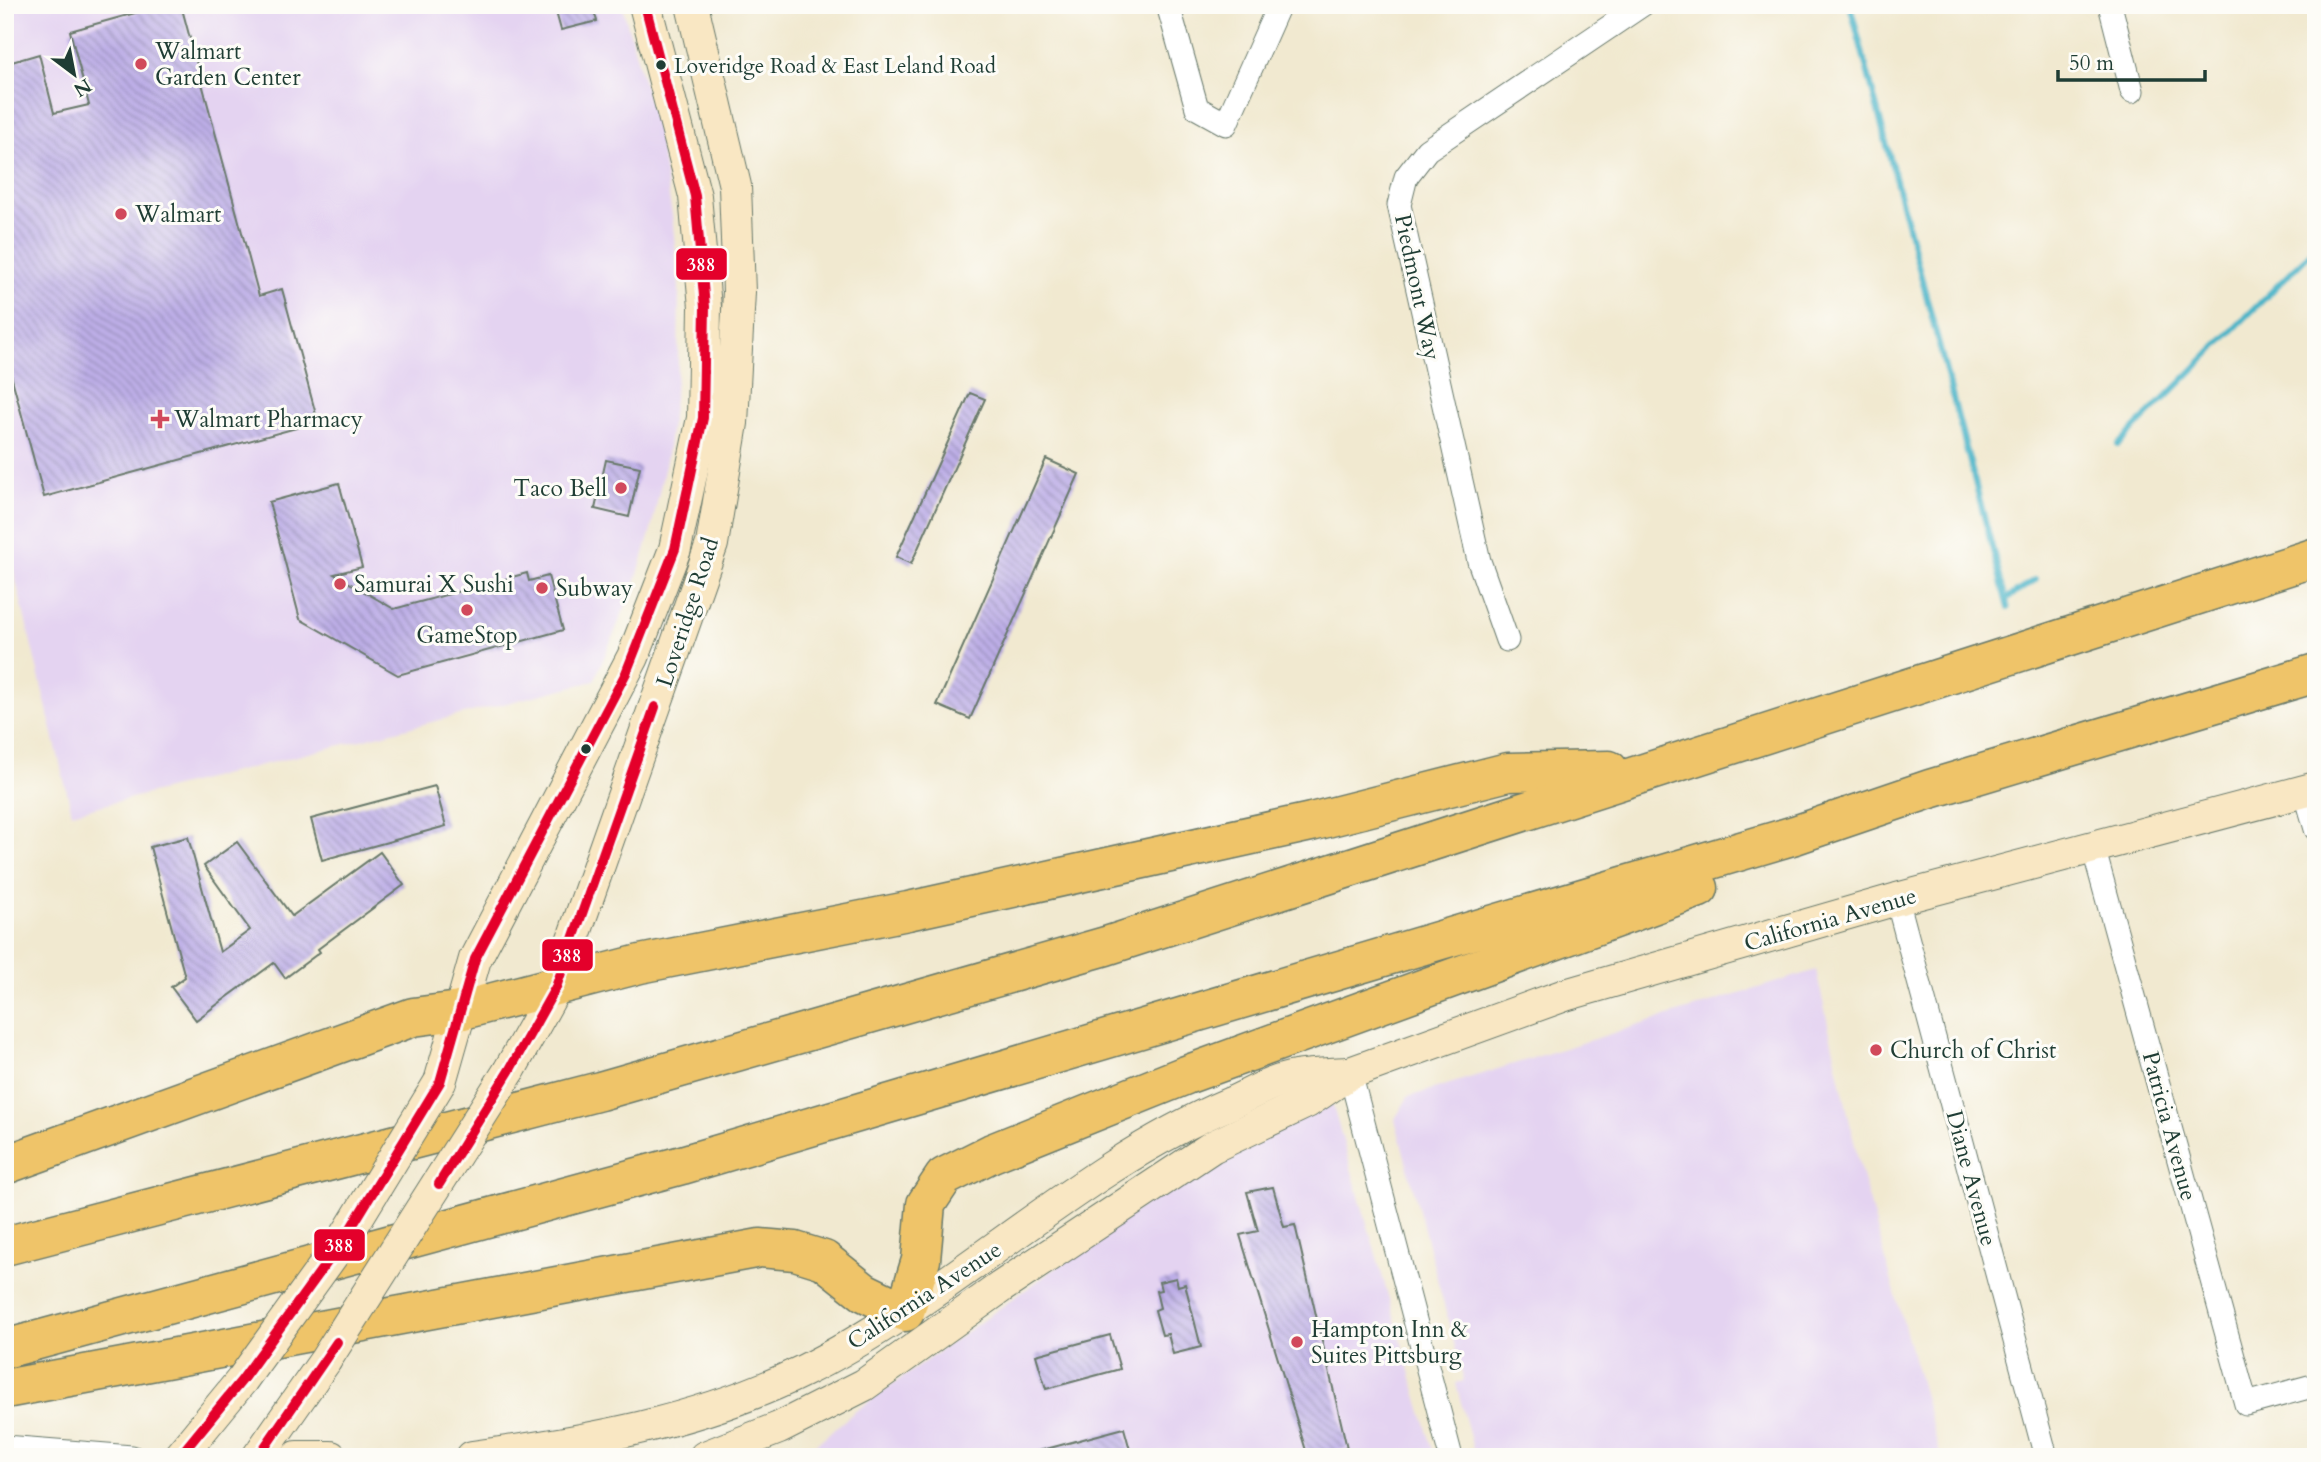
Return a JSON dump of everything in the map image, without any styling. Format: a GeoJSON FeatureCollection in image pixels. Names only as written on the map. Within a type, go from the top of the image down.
{"type":"FeatureCollection","features":[{"type":"Feature","properties":{"kind":"highway"},"geometry":{"type":"LineString","coordinates":[[5,1246],[388,1148],[1106,946],[1652,768],[1882,698],[2316,557]]}},
{"type":"Feature","properties":{"kind":"highway"},"geometry":{"type":"LineString","coordinates":[[5,1349],[682,1165],[1795,835],[1943,785],[2316,673]]}},
{"type":"Feature","properties":{"kind":"highway"},"geometry":{"type":"LineString","coordinates":[[5,1165],[412,1017],[459,1011],[640,964],[908,911],[1311,822],[1508,772],[1652,768]]}},
{"type":"Feature","properties":{"kind":"highway"},"geometry":{"type":"LineString","coordinates":[[5,1389],[760,1248],[795,1251],[824,1260],[864,1292],[905,1312],[921,1260],[926,1203],[944,1177],[992,1153],[1186,1075],[1750,869],[1795,835]]}},
{"type":"Feature","properties":{"kind":"main road","name":"Loveridge Road"},"geometry":{"type":"LineString","coordinates":[[179,1457],[242,1380],[346,1236],[440,1082],[475,959],[633,657],[676,549],[703,418],[705,307],[695,196],[645,5]]}},
{"type":"Feature","properties":{"kind":"main road","name":"Loveridge Road"},"geometry":{"type":"LineString","coordinates":[[258,1457],[325,1361],[509,1071],[556,987],[712,544],[732,423],[739,292],[735,186],[692,5]]}},
{"type":"Feature","properties":{"kind":"main road","name":"California Avenue"},"geometry":{"type":"LineString","coordinates":[[705,1457],[779,1428],[864,1385],[1001,1287],[1212,1147],[1307,1102],[1350,1073],[1565,995],[1897,900],[2311,789]]}},
{"type":"Feature","properties":{"kind":"main road","name":"California Avenue"},"geometry":{"type":"LineString","coordinates":[[472,1457],[540,1448],[650,1426],[720,1404],[803,1371],[905,1312],[1130,1154],[1200,1116],[1293,1077],[1350,1073]]}},
{"type":"Feature","properties":{"kind":"main road"},"geometry":{"type":"LineString","coordinates":[[297,1457],[331,1457]]}},
{"type":"Feature","properties":{"kind":"street"},"geometry":{"type":"LineString","coordinates":[[1168,5],[1197,108],[1226,124],[1279,5]]}},
{"type":"Feature","properties":{"kind":"street","name":"Piedmont Way"},"geometry":{"type":"LineString","coordinates":[[1507,640],[1479,562],[1399,205],[1406,177],[1427,150],[1642,5]]}},
{"type":"Feature","properties":{"kind":"street"},"geometry":{"type":"LineString","coordinates":[[2110,5],[2132,91]]}},
{"type":"Feature","properties":{"kind":"street"},"geometry":{"type":"LineString","coordinates":[[2311,789],[2316,830]]}},
{"type":"Feature","properties":{"kind":"street","name":"Patricia Avenue"},"geometry":{"type":"LineString","coordinates":[[2093,847],[2246,1404],[2316,1385]]}},
{"type":"Feature","properties":{"kind":"street","name":"Diane Avenue"},"geometry":{"type":"LineString","coordinates":[[1897,900],[2046,1457]]}},
{"type":"Feature","properties":{"kind":"street"},"geometry":{"type":"LineString","coordinates":[[1350,1073],[1451,1457]]}},
{"type":"Feature","properties":{"kind":"street"},"geometry":{"type":"LineString","coordinates":[[5,1447],[132,1457]]}},
{"type":"Feature","properties":{"kind":"shaded area"},"geometry":{"type":"Polygon","coordinates":[[[5,5],[622,5],[658,133],[672,215],[679,288],[678,365],[667,456],[651,530],[635,584],[594,681],[72,813],[5,535],[5,5]]]}},
{"type":"Feature","properties":{"kind":"shaded area"},"geometry":{"type":"Polygon","coordinates":[[[1816,970],[1860,1168],[1941,1457],[1475,1457],[1456,1383],[1464,1381],[1395,1119],[1408,1097],[1816,970]]]}},
{"type":"Feature","properties":{"kind":"shaded area"},"geometry":{"type":"Polygon","coordinates":[[[1332,1103],[1435,1457],[801,1457],[853,1413],[1217,1153],[1332,1103]]]}},
{"type":"Feature","properties":{"kind":"building","name":"Walmart"},"geometry":{"type":"Polygon","coordinates":[[[164,5],[181,5],[259,296],[282,289],[318,422],[44,497],[5,353],[5,64],[39,54],[54,113],[89,105],[70,31],[164,5]]]}},
{"type":"Feature","properties":{"kind":"building"},"geometry":{"type":"Polygon","coordinates":[[[554,5],[592,5],[597,21],[561,30],[554,5]]]}},
{"type":"Feature","properties":{"kind":"building"},"geometry":{"type":"Polygon","coordinates":[[[970,393],[985,399],[911,564],[896,557],[970,393]]]}},
{"type":"Feature","properties":{"kind":"building"},"geometry":{"type":"Polygon","coordinates":[[[1046,459],[1079,474],[970,719],[937,705],[1046,459]]]}},
{"type":"Feature","properties":{"kind":"building","name":"Taco Bell"},"geometry":{"type":"Polygon","coordinates":[[[606,460],[640,467],[629,517],[595,509],[606,460]]]}},
{"type":"Feature","properties":{"kind":"building"},"geometry":{"type":"Polygon","coordinates":[[[339,483],[362,567],[334,574],[394,609],[527,573],[529,581],[548,576],[563,630],[398,675],[300,619],[269,502],[339,483]]]}},
{"type":"Feature","properties":{"kind":"building"},"geometry":{"type":"Polygon","coordinates":[[[435,786],[446,826],[322,860],[311,819],[435,786]]]}},
{"type":"Feature","properties":{"kind":"building"},"geometry":{"type":"Polygon","coordinates":[[[188,837],[220,952],[250,930],[204,866],[237,842],[292,916],[380,852],[404,885],[318,949],[320,952],[285,978],[274,963],[196,1020],[171,987],[185,977],[150,847],[188,837]]]}},
{"type":"Feature","properties":{"kind":"building","name":"Hampton Inn & Suites Pittsburg"},"geometry":{"type":"Polygon","coordinates":[[[1273,1187],[1284,1227],[1295,1225],[1347,1448],[1308,1457],[1240,1235],[1258,1231],[1247,1192],[1273,1187]]]}},
{"type":"Feature","properties":{"kind":"building"},"geometry":{"type":"Polygon","coordinates":[[[1176,1278],[1178,1286],[1185,1284],[1201,1347],[1173,1354],[1168,1334],[1162,1335],[1155,1310],[1160,1308],[1156,1291],[1161,1290],[1159,1282],[1176,1278]]]}},
{"type":"Feature","properties":{"kind":"building"},"geometry":{"type":"Polygon","coordinates":[[[1110,1335],[1120,1369],[1046,1389],[1036,1355],[1110,1335]]]}},
{"type":"Feature","properties":{"kind":"building"},"geometry":{"type":"Polygon","coordinates":[[[1124,1428],[1132,1457],[1036,1457],[1035,1452],[1124,1428]]]}},
{"type":"Feature","properties":{"kind":"waterway"},"geometry":{"type":"LineString","coordinates":[[1850,5],[2008,608]]}},
{"type":"Feature","properties":{"kind":"waterway"},"geometry":{"type":"LineString","coordinates":[[2118,445],[2316,247]]}},
{"type":"Feature","properties":{"kind":"waterway"},"geometry":{"type":"LineString","coordinates":[[2006,599],[2035,580]]}},
{"type":"Feature","properties":{"kind":"transit line","name":"388"},"geometry":{"type":"LineString","coordinates":[[179,1457],[242,1380],[346,1236],[440,1082],[475,959],[626,673],[675,549],[703,418],[705,307],[695,196],[645,5]]}},
{"type":"Feature","properties":{"kind":"transit line","name":"388"},"geometry":{"type":"LineString","coordinates":[[439,1184],[509,1071],[556,987],[655,707]]}},
{"type":"Feature","properties":{"kind":"transit line","name":"388"},"geometry":{"type":"LineString","coordinates":[[258,1457],[337,1342]]}},
{"type":"Feature","properties":{"kind":"place","name":"Walmart Garden Center"},"geometry":{"type":"Point","coordinates":[141,64]}},
{"type":"Feature","properties":{"kind":"place","name":"Loveridge Road & East Leland Road"},"geometry":{"type":"Point","coordinates":[661,65]}},
{"type":"Feature","properties":{"kind":"place","name":"Walmart"},"geometry":{"type":"Point","coordinates":[121,214]}},
{"type":"Feature","properties":{"kind":"place","name":"Walmart Pharmacy"},"geometry":{"type":"Point","coordinates":[160,419]}},
{"type":"Feature","properties":{"kind":"place","name":"Taco Bell"},"geometry":{"type":"Point","coordinates":[621,488]}},
{"type":"Feature","properties":{"kind":"place","name":"Samurai X Sushi"},"geometry":{"type":"Point","coordinates":[340,584]}},
{"type":"Feature","properties":{"kind":"place","name":"Subway"},"geometry":{"type":"Point","coordinates":[542,588]}},
{"type":"Feature","properties":{"kind":"place","name":"GameStop"},"geometry":{"type":"Point","coordinates":[467,610]}},
{"type":"Feature","properties":{"kind":"place","name":"Church of Christ"},"geometry":{"type":"Point","coordinates":[1876,1050]}},
{"type":"Feature","properties":{"kind":"place","name":"Hampton Inn & Suites Pittsburg"},"geometry":{"type":"Point","coordinates":[1297,1342]}}]}
